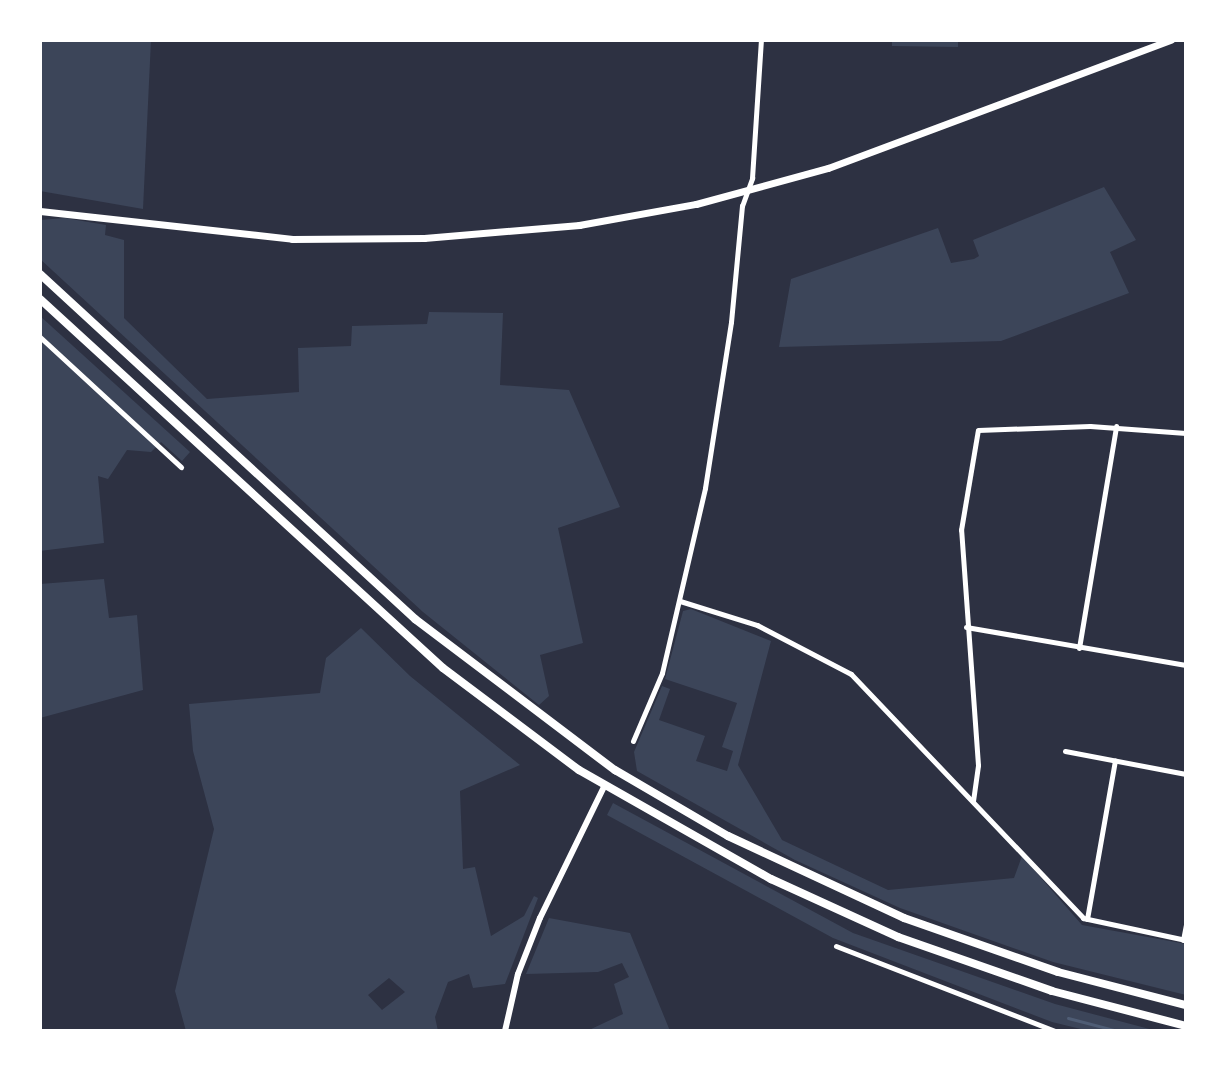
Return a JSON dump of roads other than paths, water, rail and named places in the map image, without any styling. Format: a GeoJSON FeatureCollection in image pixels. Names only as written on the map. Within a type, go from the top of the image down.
{"type":"FeatureCollection","features":[{"type":"Feature","properties":{"kind":"highway"},"geometry":{"type":"LineString","coordinates":[[40,274],[415,619],[615,770],[728,836],[904,918],[1058,972],[1186,1005]]}},
{"type":"Feature","properties":{"kind":"highway"},"geometry":{"type":"LineString","coordinates":[[40,299],[443,668],[605,785],[771,879],[898,937],[1039,987],[1186,1026]]}},
{"type":"Feature","properties":{"kind":"main road"},"geometry":{"type":"LineString","coordinates":[[40,211],[250,237],[424,238],[579,225],[747,192],[882,150],[1171,40]]}},
{"type":"Feature","properties":{"kind":"street"},"geometry":{"type":"LineString","coordinates":[[633,741],[662,673],[680,601],[720,400],[747,192],[761,40]]}},
{"type":"Feature","properties":{"kind":"street"},"geometry":{"type":"LineString","coordinates":[[40,337],[181,467]]}},
{"type":"Feature","properties":{"kind":"street"},"geometry":{"type":"LineString","coordinates":[[973,801],[978,765],[961,530],[978,430],[1116,426],[1186,433]]}},
{"type":"Feature","properties":{"kind":"street"},"geometry":{"type":"LineString","coordinates":[[1079,648],[1116,426]]}},
{"type":"Feature","properties":{"kind":"street"},"geometry":{"type":"LineString","coordinates":[[680,601],[757,625],[837,664],[1087,919],[1185,940],[1186,924]]}},
{"type":"Feature","properties":{"kind":"street"},"geometry":{"type":"LineString","coordinates":[[966,627],[1186,665]]}},
{"type":"Feature","properties":{"kind":"street"},"geometry":{"type":"LineString","coordinates":[[1065,751],[1186,774]]}},
{"type":"Feature","properties":{"kind":"street"},"geometry":{"type":"LineString","coordinates":[[1087,919],[1115,760]]}},
{"type":"Feature","properties":{"kind":"street"},"geometry":{"type":"LineString","coordinates":[[505,1031],[518,974],[540,918],[615,770]]}},
{"type":"Feature","properties":{"kind":"street"},"geometry":{"type":"LineString","coordinates":[[836,946],[1055,1031]]}},
{"type":"Feature","properties":{"kind":"waterway"},"geometry":{"type":"LineString","coordinates":[[1068,1018],[1118,1031]]}}]}
